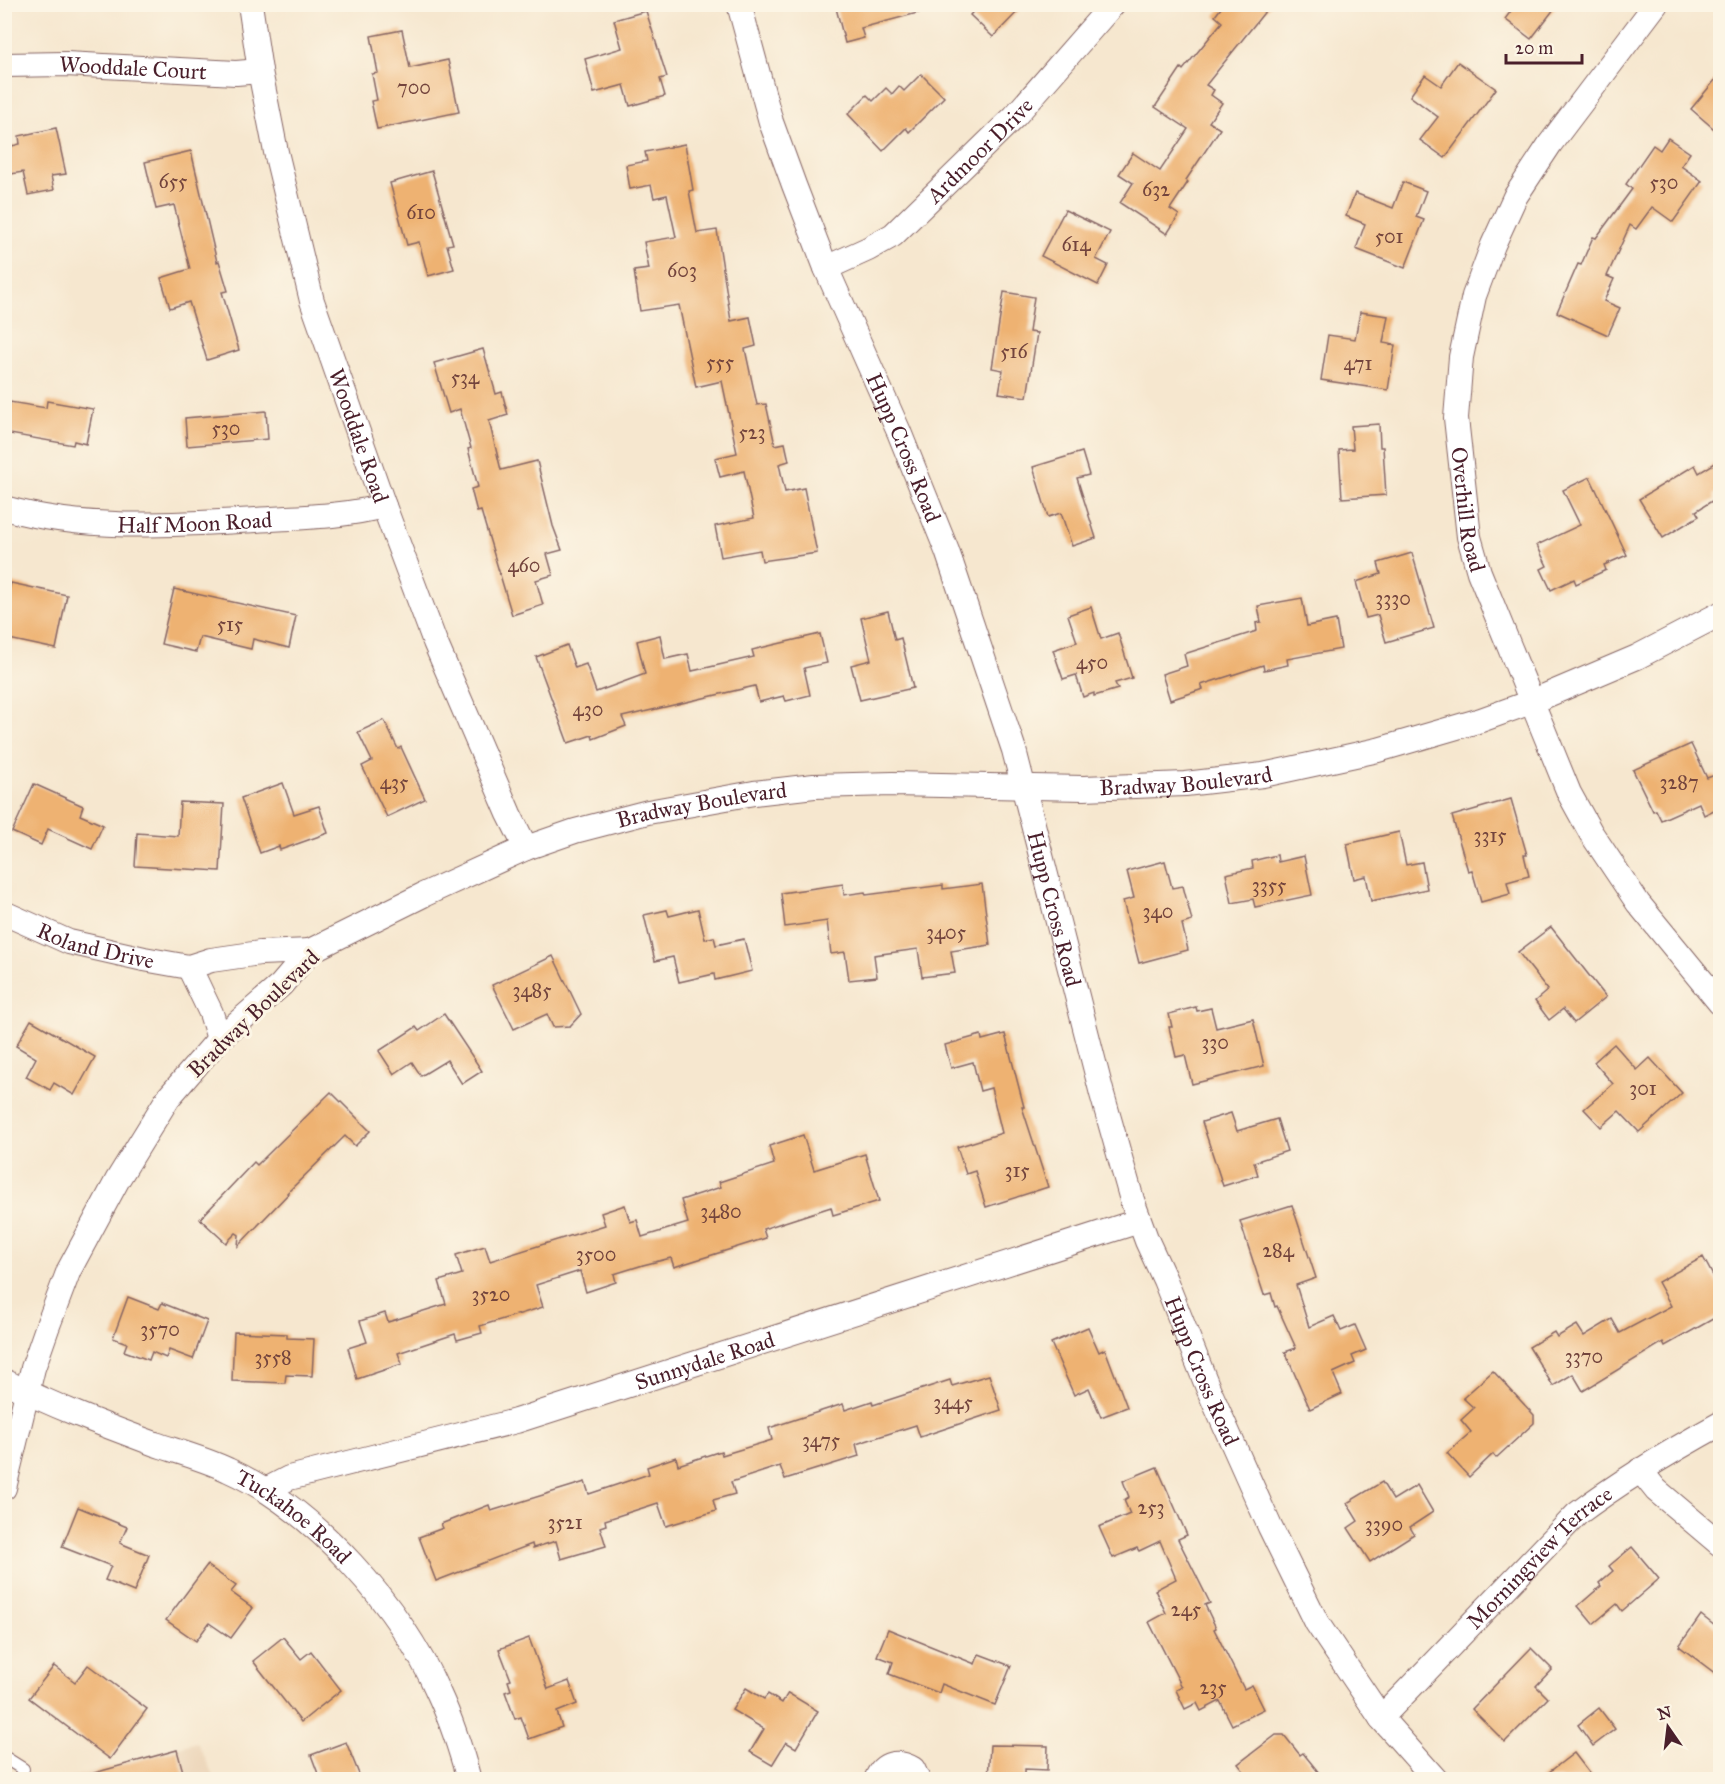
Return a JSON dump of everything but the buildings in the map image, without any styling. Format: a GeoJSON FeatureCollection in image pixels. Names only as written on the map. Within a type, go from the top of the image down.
{"type":"FeatureCollection","features":[{"type":"Feature","properties":{"kind":"street","name":"Wooddale Road"},"geometry":{"type":"LineString","coordinates":[[250,4],[260,71],[281,173],[312,301],[384,506],[435,642],[509,814],[526,848]]}},
{"type":"Feature","properties":{"kind":"street","name":"Hupp Cross Road"},"geometry":{"type":"LineString","coordinates":[[739,4],[771,122],[826,268],[899,432],[947,551],[1014,750],[1102,1094],[1139,1221],[1208,1388],[1270,1527],[1317,1623],[1381,1718],[1436,1779]]}},
{"type":"Feature","properties":{"kind":"street","name":"Ardmoor Drive"},"geometry":{"type":"LineString","coordinates":[[826,268],[893,235],[1015,116],[1113,4]]}},
{"type":"Feature","properties":{"kind":"street","name":"Overhill Road"},"geometry":{"type":"LineString","coordinates":[[1656,4],[1550,144],[1515,197],[1493,245],[1474,296],[1461,357],[1456,418],[1469,537],[1479,572],[1569,793],[1591,833],[1638,903],[1720,1003]]}},
{"type":"Feature","properties":{"kind":"street","name":"Wooddale Court"},"geometry":{"type":"LineString","coordinates":[[4,65],[66,64],[236,74],[260,71]]}},
{"type":"Feature","properties":{"kind":"street","name":"Half Moon Road"},"geometry":{"type":"LineString","coordinates":[[4,508],[59,520],[105,525],[162,525],[342,515],[384,506]]}},
{"type":"Feature","properties":{"kind":"street","name":"Bradway Boulevard"},"geometry":{"type":"LineString","coordinates":[[4,1488],[33,1368],[69,1270],[112,1190],[168,1098],[219,1039],[281,985],[310,951],[526,848],[575,831],[648,812],[754,793],[814,786],[893,784],[1084,788],[1174,785],[1263,775],[1378,750],[1452,729],[1532,702],[1637,657],[1720,614]]}},
{"type":"Feature","properties":{"kind":"street","name":"Roland Drive"},"geometry":{"type":"LineString","coordinates":[[4,913],[69,942],[189,967],[221,958],[260,953],[310,951]]}},
{"type":"Feature","properties":{"kind":"street"},"geometry":{"type":"LineString","coordinates":[[189,967],[211,1013],[219,1039]]}},
{"type":"Feature","properties":{"kind":"street","name":"Sunnydale Road"},"geometry":{"type":"LineString","coordinates":[[266,1490],[288,1478],[516,1421],[1139,1221]]}},
{"type":"Feature","properties":{"kind":"street","name":"Tuckahoe Road"},"geometry":{"type":"LineString","coordinates":[[4,1380],[99,1424],[227,1469],[266,1490],[324,1536],[389,1609],[427,1668],[453,1725],[469,1779]]}},
{"type":"Feature","properties":{"kind":"street","name":"Morningview Terrace"},"geometry":{"type":"LineString","coordinates":[[1381,1718],[1577,1514],[1640,1470],[1720,1424]]}},
{"type":"Feature","properties":{"kind":"street"},"geometry":{"type":"LineString","coordinates":[[1640,1470],[1656,1490],[1720,1544]]}},
{"type":"Feature","properties":{"kind":"street"},"geometry":{"type":"LineString","coordinates":[[876,1779],[880,1770],[898,1762],[913,1769],[918,1779]]}},
{"type":"Feature","properties":{"kind":"lane"},"geometry":{"type":"LineString","coordinates":[[4,1757],[23,1769]]}},
{"type":"Feature","properties":{"kind":"shaded area"},"geometry":{"type":"Polygon","coordinates":[[[197,1742],[215,1779],[63,1780],[197,1742]]]}}]}
